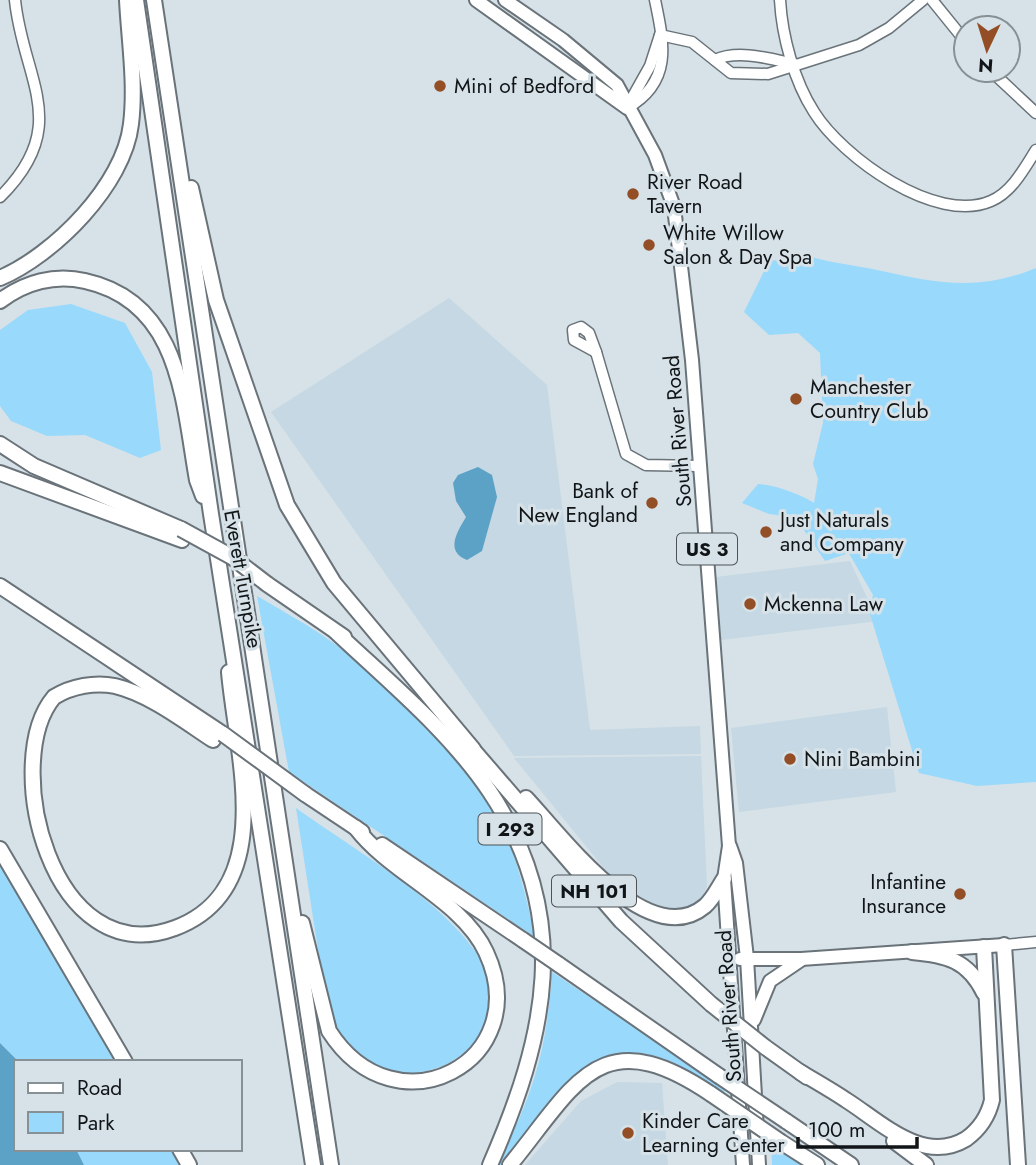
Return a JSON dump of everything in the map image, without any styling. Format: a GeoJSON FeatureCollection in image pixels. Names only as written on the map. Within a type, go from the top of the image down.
{"type":"FeatureCollection","features":[{"type":"Feature","properties":{"kind":"highway"},"geometry":{"type":"LineString","coordinates":[[0,278],[14,272],[62,236],[100,196],[115,168],[131,125],[127,0]]}},
{"type":"Feature","properties":{"kind":"highway","name":"Everett Turnpike"},"geometry":{"type":"LineString","coordinates":[[136,0],[211,514],[313,1165]]}},
{"type":"Feature","properties":{"kind":"highway","name":"Everett Turnpike"},"geometry":{"type":"LineString","coordinates":[[154,0],[331,1165]]}},
{"type":"Feature","properties":{"kind":"highway"},"geometry":{"type":"LineString","coordinates":[[161,41],[216,300],[283,497],[334,583],[473,749]]}},
{"type":"Feature","properties":{"kind":"highway"},"geometry":{"type":"LineString","coordinates":[[0,301],[24,286],[41,280],[69,279],[114,290],[142,311],[155,325],[174,361],[197,480],[211,514]]}},
{"type":"Feature","properties":{"kind":"highway"},"geometry":{"type":"LineString","coordinates":[[0,444],[34,466],[181,535]]}},
{"type":"Feature","properties":{"kind":"highway","name":"I 293"},"geometry":{"type":"LineString","coordinates":[[0,473],[181,535],[267,584],[336,632],[435,726],[490,793],[515,839],[535,898],[544,948],[540,1020],[510,1119],[490,1165]]}},
{"type":"Feature","properties":{"kind":"highway"},"geometry":{"type":"LineString","coordinates":[[48,885],[80,917],[114,932],[132,934],[160,932],[186,923],[209,907],[232,878],[241,852],[244,825],[220,600],[223,580]]}},
{"type":"Feature","properties":{"kind":"highway"},"geometry":{"type":"LineString","coordinates":[[0,586],[218,737]]}},
{"type":"Feature","properties":{"kind":"highway","name":"NH 101"},"geometry":{"type":"LineString","coordinates":[[336,632],[377,660],[473,749],[621,921],[711,1004],[926,1165]]}},
{"type":"Feature","properties":{"kind":"highway"},"geometry":{"type":"LineString","coordinates":[[23,728],[41,707],[64,692],[81,686],[109,685],[133,692],[259,760],[304,794],[851,1165]]}},
{"type":"Feature","properties":{"kind":"highway"},"geometry":{"type":"LineString","coordinates":[[488,768],[514,785],[603,880],[644,910],[670,917],[699,910],[711,900],[724,879]]}},
{"type":"Feature","properties":{"kind":"highway"},"geometry":{"type":"LineString","coordinates":[[281,835],[322,1014],[339,1046],[359,1065],[384,1078],[411,1082],[438,1078],[470,1059],[487,1037],[496,1012],[495,975],[485,949],[468,926],[370,846],[356,828]]}},
{"type":"Feature","properties":{"kind":"highway"},"geometry":{"type":"LineString","coordinates":[[0,849],[124,1060]]}},
{"type":"Feature","properties":{"kind":"highway"},"geometry":{"type":"LineString","coordinates":[[1004,946],[1018,1165]]}},
{"type":"Feature","properties":{"kind":"highway"},"geometry":{"type":"LineString","coordinates":[[800,1072],[903,1139],[924,1147],[953,1147],[976,1132],[985,1119],[992,1100],[984,947]]}},
{"type":"Feature","properties":{"kind":"highway"},"geometry":{"type":"LineString","coordinates":[[912,952],[942,955],[959,961],[973,974],[987,999]]}},
{"type":"Feature","properties":{"kind":"highway"},"geometry":{"type":"LineString","coordinates":[[510,1165],[569,1089],[597,1069],[632,1061],[659,1064],[711,1094],[817,1165]]}},
{"type":"Feature","properties":{"kind":"main road","name":"South River Road"},"geometry":{"type":"LineString","coordinates":[[476,0],[627,108]]}},
{"type":"Feature","properties":{"kind":"main road","name":"South River Road"},"geometry":{"type":"LineString","coordinates":[[505,0],[563,40],[617,85],[663,172],[676,217],[692,360],[729,846],[724,879],[743,1165]]}},
{"type":"Feature","properties":{"kind":"main road","name":"South River Road"},"geometry":{"type":"LineString","coordinates":[[729,846],[736,863],[747,963],[759,1165]]}},
{"type":"Feature","properties":{"kind":"main road"},"geometry":{"type":"LineString","coordinates":[[729,965],[1004,946]]}},
{"type":"Feature","properties":{"kind":"main road"},"geometry":{"type":"LineString","coordinates":[[752,1028],[761,999],[771,981],[801,959]]}},
{"type":"Feature","properties":{"kind":"street"},"geometry":{"type":"LineString","coordinates":[[0,197],[24,167],[37,138],[39,124],[38,90],[20,32],[15,0]]}},
{"type":"Feature","properties":{"kind":"street"},"geometry":{"type":"LineString","coordinates":[[627,108],[646,74],[660,35],[654,0]]}},
{"type":"Feature","properties":{"kind":"street"},"geometry":{"type":"LineString","coordinates":[[780,0],[783,32],[810,106],[828,130],[874,170],[931,201],[960,207],[992,201],[1010,187],[1036,150]]}},
{"type":"Feature","properties":{"kind":"street"},"geometry":{"type":"LineString","coordinates":[[660,35],[692,42],[726,71],[741,75],[768,74],[875,37],[923,0]]}},
{"type":"Feature","properties":{"kind":"street"},"geometry":{"type":"LineString","coordinates":[[932,0],[952,25]]}},
{"type":"Feature","properties":{"kind":"street"},"geometry":{"type":"LineString","coordinates":[[715,60],[729,56],[794,64]]}},
{"type":"Feature","properties":{"kind":"street"},"geometry":{"type":"LineString","coordinates":[[1005,84],[1036,113]]}},
{"type":"Feature","properties":{"kind":"street"},"geometry":{"type":"LineString","coordinates":[[596,352],[626,454],[646,465],[700,466]]}},
{"type":"Feature","properties":{"kind":"street"},"geometry":{"type":"LineString","coordinates":[[1004,946],[1036,942]]}},
{"type":"Feature","properties":{"kind":"shaded area"},"geometry":{"type":"Polygon","coordinates":[[[449,298],[547,385],[590,730],[700,726],[701,754],[514,756],[271,412],[449,298]]]}},
{"type":"Feature","properties":{"kind":"shaded area"},"geometry":{"type":"Polygon","coordinates":[[[478,467],[492,475],[497,497],[482,551],[467,560],[460,556],[454,546],[466,517],[456,501],[453,483],[458,475],[478,467]]]}},
{"type":"Feature","properties":{"kind":"shaded area"},"geometry":{"type":"Polygon","coordinates":[[[850,561],[878,621],[721,640],[716,577],[850,561]]]}},
{"type":"Feature","properties":{"kind":"shaded area"},"geometry":{"type":"Polygon","coordinates":[[[887,707],[896,792],[739,812],[731,728],[887,707]]]}},
{"type":"Feature","properties":{"kind":"shaded area"},"geometry":{"type":"Polygon","coordinates":[[[701,756],[707,886],[702,898],[690,907],[670,912],[626,895],[514,758],[701,756]]]}},
{"type":"Feature","properties":{"kind":"shaded area"},"geometry":{"type":"Polygon","coordinates":[[[0,1043],[17,1060],[14,1060],[14,1151],[77,1151],[84,1165],[0,1165],[0,1043]]]}},
{"type":"Feature","properties":{"kind":"shaded area","name":"Kinder Care Learning Center"},"geometry":{"type":"Polygon","coordinates":[[[617,1082],[662,1083],[668,1165],[525,1165],[581,1101],[617,1082]]]}},
{"type":"Feature","properties":{"kind":"green space","name":"Manchester Country Club"},"geometry":{"type":"Polygon","coordinates":[[[808,256],[919,279],[957,283],[995,280],[1036,268],[1036,782],[977,786],[919,773],[869,611],[873,595],[847,550],[844,547],[846,554],[825,561],[795,517],[769,514],[742,503],[758,484],[787,490],[814,503],[818,479],[813,464],[823,423],[820,353],[798,333],[769,335],[744,312],[769,261],[808,256]]]}},
{"type":"Feature","properties":{"kind":"green space"},"geometry":{"type":"Polygon","coordinates":[[[71,304],[125,323],[152,372],[161,450],[140,458],[85,435],[47,436],[11,421],[0,406],[0,330],[28,310],[71,304]]]}},
{"type":"Feature","properties":{"kind":"green space"},"geometry":{"type":"Polygon","coordinates":[[[257,596],[346,652],[394,692],[458,761],[501,823],[524,889],[535,937],[289,772],[257,596]]]}},
{"type":"Feature","properties":{"kind":"green space"},"geometry":{"type":"Polygon","coordinates":[[[296,808],[418,894],[441,913],[477,954],[488,976],[491,998],[487,1019],[478,1037],[464,1053],[446,1064],[424,1071],[400,1073],[368,1065],[348,1050],[328,1014],[296,808]]]}},
{"type":"Feature","properties":{"kind":"green space"},"geometry":{"type":"Polygon","coordinates":[[[0,861],[123,1060],[17,1060],[0,1043],[0,861]]]}},
{"type":"Feature","properties":{"kind":"green space"},"geometry":{"type":"Polygon","coordinates":[[[552,972],[725,1088],[724,1095],[687,1070],[655,1056],[632,1054],[600,1060],[580,1074],[556,1098],[502,1165],[497,1165],[520,1117],[536,1072],[550,1000],[552,972]]]}},
{"type":"Feature","properties":{"kind":"green space"},"geometry":{"type":"Polygon","coordinates":[[[771,1146],[804,1165],[772,1165],[771,1146]]]}},
{"type":"Feature","properties":{"kind":"green space"},"geometry":{"type":"Polygon","coordinates":[[[77,1151],[179,1151],[187,1165],[84,1165],[77,1151]]]}},
{"type":"Feature","properties":{"kind":"place","name":"Mini of Bedford"},"geometry":{"type":"Point","coordinates":[440,86]}},
{"type":"Feature","properties":{"kind":"place","name":"River Road Tavern"},"geometry":{"type":"Point","coordinates":[633,194]}},
{"type":"Feature","properties":{"kind":"place","name":"White Willow Salon & Day Spa"},"geometry":{"type":"Point","coordinates":[649,245]}},
{"type":"Feature","properties":{"kind":"place","name":"Manchester Country Club"},"geometry":{"type":"Point","coordinates":[796,399]}},
{"type":"Feature","properties":{"kind":"place","name":"Bank of New England"},"geometry":{"type":"Point","coordinates":[652,503]}},
{"type":"Feature","properties":{"kind":"place","name":"Just Naturals and Company"},"geometry":{"type":"Point","coordinates":[766,532]}},
{"type":"Feature","properties":{"kind":"place","name":"Mckenna Law"},"geometry":{"type":"Point","coordinates":[750,604]}},
{"type":"Feature","properties":{"kind":"place","name":"Nini Bambini"},"geometry":{"type":"Point","coordinates":[790,759]}},
{"type":"Feature","properties":{"kind":"place","name":"Infantine Insurance"},"geometry":{"type":"Point","coordinates":[960,894]}},
{"type":"Feature","properties":{"kind":"place","name":"Kinder Care Learning Center"},"geometry":{"type":"Point","coordinates":[628,1133]}}]}
